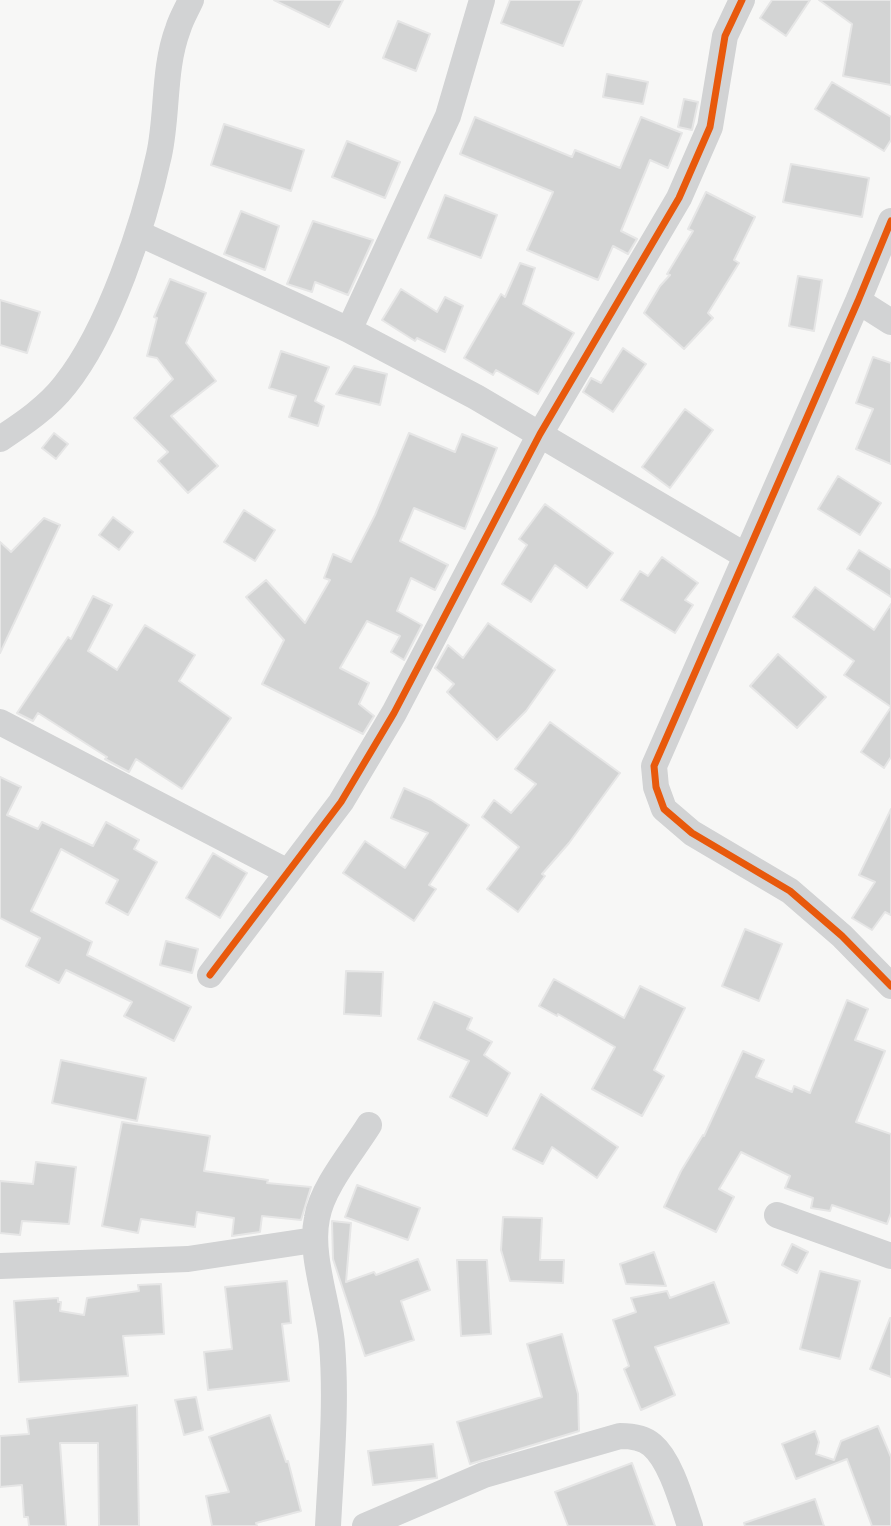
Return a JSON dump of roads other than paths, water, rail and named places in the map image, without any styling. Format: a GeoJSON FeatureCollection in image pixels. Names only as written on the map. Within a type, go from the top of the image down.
{"type":"FeatureCollection","features":[{"type":"Feature","properties":{"kind":"street"},"geometry":{"type":"LineString","coordinates":[[0,439],[28,420],[64,388],[87,356],[138,233],[159,153],[169,65],[177,30],[191,0]]}},
{"type":"Feature","properties":{"kind":"street"},"geometry":{"type":"LineString","coordinates":[[349,330],[448,116],[482,0]]}},
{"type":"Feature","properties":{"kind":"street"},"geometry":{"type":"LineString","coordinates":[[210,975],[341,802],[394,713],[540,434],[679,198],[710,127],[725,36],[742,0]]}},
{"type":"Feature","properties":{"kind":"street"},"geometry":{"type":"LineString","coordinates":[[891,221],[654,766],[656,787],[664,808],[692,833],[790,891],[842,936],[891,986]]}},
{"type":"Feature","properties":{"kind":"street"},"geometry":{"type":"LineString","coordinates":[[138,233],[349,330],[476,397],[746,556]]}},
{"type":"Feature","properties":{"kind":"street"},"geometry":{"type":"LineString","coordinates":[[858,300],[891,322]]}},
{"type":"Feature","properties":{"kind":"street"},"geometry":{"type":"LineString","coordinates":[[0,722],[288,872]]}},
{"type":"Feature","properties":{"kind":"street"},"geometry":{"type":"LineString","coordinates":[[328,1526],[333,1434],[332,1344],[314,1240],[323,1197],[369,1125]]}},
{"type":"Feature","properties":{"kind":"street"},"geometry":{"type":"LineString","coordinates":[[778,1214],[891,1256]]}},
{"type":"Feature","properties":{"kind":"street"},"geometry":{"type":"LineString","coordinates":[[0,1266],[188,1259],[314,1240]]}},
{"type":"Feature","properties":{"kind":"street"},"geometry":{"type":"LineString","coordinates":[[365,1526],[484,1475],[620,1436],[635,1436],[652,1445],[668,1468],[690,1526]]}}]}
